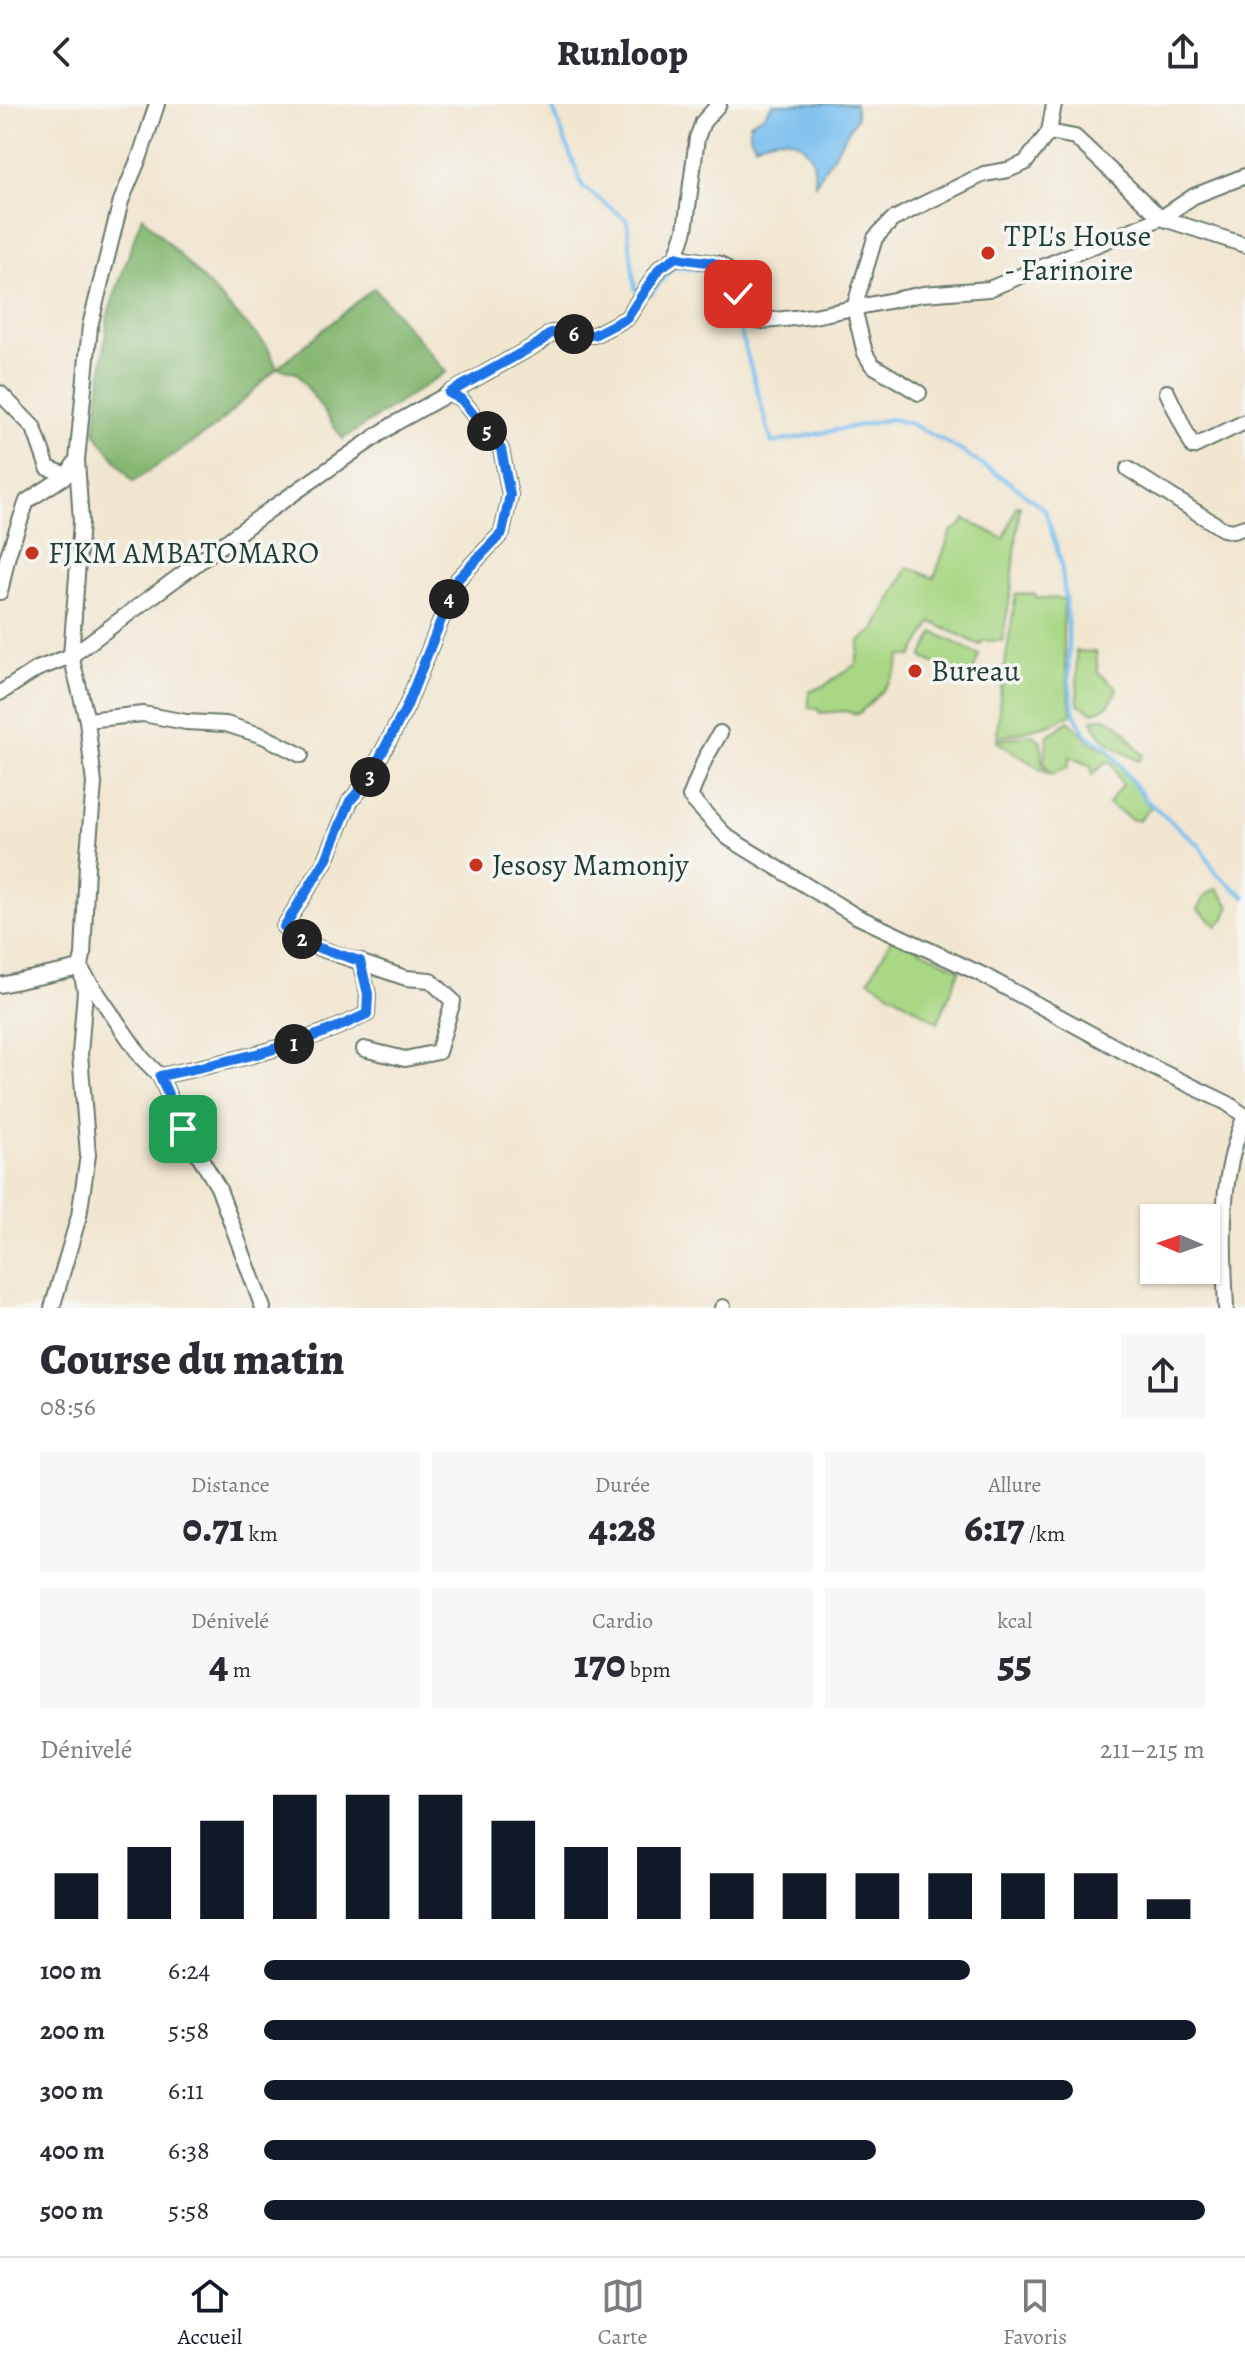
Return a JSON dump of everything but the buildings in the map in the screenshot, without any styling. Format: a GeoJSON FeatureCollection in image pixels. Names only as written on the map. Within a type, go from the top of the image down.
{"type":"FeatureCollection","features":[{"type":"Feature","properties":{"kind":"street"},"geometry":{"type":"LineString","coordinates":[[52,1308],[79,1216],[88,1155],[80,1054],[85,991],[80,968],[94,784],[87,720],[71,656],[81,522],[77,460],[90,326],[121,201],[157,104]]}},
{"type":"Feature","properties":{"kind":"street"},"geometry":{"type":"LineString","coordinates":[[0,693],[37,669],[71,656],[268,511],[394,424],[539,343],[551,333],[594,335],[627,318],[660,268],[676,257],[685,230],[697,138],[703,122],[719,104]]}},
{"type":"Feature","properties":{"kind":"street"},"geometry":{"type":"LineString","coordinates":[[919,393],[872,365],[865,353],[854,308],[875,238],[892,220],[984,174],[1025,163],[1049,132],[1054,104]]}},
{"type":"Feature","properties":{"kind":"street"},"geometry":{"type":"LineString","coordinates":[[1049,132],[1075,137],[1161,218],[1245,245]]}},
{"type":"Feature","properties":{"kind":"street"},"geometry":{"type":"LineString","coordinates":[[676,257],[720,264],[729,271],[742,309],[751,319],[764,321],[801,317],[923,294],[989,289],[1161,218],[1194,196],[1245,176]]}},
{"type":"Feature","properties":{"kind":"street"},"geometry":{"type":"LineString","coordinates":[[1167,392],[1193,447],[1245,422]]}},
{"type":"Feature","properties":{"kind":"street"},"geometry":{"type":"LineString","coordinates":[[0,393],[34,428],[48,468],[67,475]]}},
{"type":"Feature","properties":{"kind":"street"},"geometry":{"type":"LineString","coordinates":[[364,1049],[405,1059],[438,1052],[453,1001],[430,980],[406,978],[310,945],[284,927],[326,860],[350,801],[365,783],[406,708],[457,580],[502,533],[510,495],[501,449],[461,399],[449,393]]}},
{"type":"Feature","properties":{"kind":"street"},"geometry":{"type":"LineString","coordinates":[[0,592],[8,555],[27,501],[67,475],[77,460]]}},
{"type":"Feature","properties":{"kind":"street"},"geometry":{"type":"LineString","coordinates":[[1128,469],[1223,529],[1233,531],[1245,527]]}},
{"type":"Feature","properties":{"kind":"street"},"geometry":{"type":"LineString","coordinates":[[87,720],[143,714],[186,722],[226,724],[263,736],[301,755]]}},
{"type":"Feature","properties":{"kind":"street"},"geometry":{"type":"LineString","coordinates":[[720,733],[705,759],[690,797],[727,837],[856,916],[983,975],[1152,1067],[1227,1103],[1245,1116],[1234,1141],[1225,1185],[1226,1308]]}},
{"type":"Feature","properties":{"kind":"street"},"geometry":{"type":"LineString","coordinates":[[160,1076],[269,1052],[334,1030],[367,1014],[368,994],[360,961]]}},
{"type":"Feature","properties":{"kind":"street"},"geometry":{"type":"LineString","coordinates":[[0,985],[80,968]]}},
{"type":"Feature","properties":{"kind":"street"},"geometry":{"type":"LineString","coordinates":[[80,968],[142,1058],[160,1076],[183,1129],[218,1187],[263,1308]]}},
{"type":"Feature","properties":{"kind":"green space"},"geometry":{"type":"Polygon","coordinates":[[[142,216],[267,346],[277,368],[214,428],[133,482],[95,433],[108,314],[142,216]]]}},
{"type":"Feature","properties":{"kind":"green space"},"geometry":{"type":"Polygon","coordinates":[[[374,288],[446,372],[343,439],[297,373],[277,368],[374,288]]]}},
{"type":"Feature","properties":{"kind":"green space"},"geometry":{"type":"Polygon","coordinates":[[[1017,505],[1020,505],[1011,591],[1002,641],[982,641],[980,645],[932,622],[912,656],[900,656],[890,680],[858,714],[844,711],[820,713],[818,709],[809,708],[809,692],[856,664],[860,641],[875,630],[908,567],[934,578],[951,531],[961,526],[965,519],[1004,539],[1017,505]]]}},
{"type":"Feature","properties":{"kind":"green space"},"geometry":{"type":"Polygon","coordinates":[[[1016,594],[1064,599],[1063,638],[1071,714],[1055,723],[997,738],[1000,695],[1016,594]]]}},
{"type":"Feature","properties":{"kind":"green space"},"geometry":{"type":"Polygon","coordinates":[[[934,632],[979,655],[969,682],[922,657],[934,632]]]}},
{"type":"Feature","properties":{"kind":"green space"},"geometry":{"type":"Polygon","coordinates":[[[1076,651],[1096,652],[1098,672],[1117,688],[1111,701],[1102,709],[1092,712],[1078,704],[1076,651]]]}},
{"type":"Feature","properties":{"kind":"green space"},"geometry":{"type":"Polygon","coordinates":[[[1105,718],[1119,726],[1143,755],[1139,761],[1099,733],[1092,719],[1105,718]]]}},
{"type":"Feature","properties":{"kind":"green space"},"geometry":{"type":"Polygon","coordinates":[[[1069,721],[1088,740],[1110,753],[1151,808],[1139,820],[1133,820],[1108,804],[1122,785],[1111,762],[1106,762],[1092,775],[1091,766],[1070,757],[1068,767],[1051,775],[1044,762],[1048,735],[1069,721]]]}},
{"type":"Feature","properties":{"kind":"green space"},"geometry":{"type":"Polygon","coordinates":[[[1031,734],[1041,741],[1042,764],[1048,774],[996,741],[1031,734]]]}},
{"type":"Feature","properties":{"kind":"green space"},"geometry":{"type":"Polygon","coordinates":[[[1217,888],[1230,906],[1224,920],[1217,926],[1198,909],[1205,896],[1217,888]]]}},
{"type":"Feature","properties":{"kind":"green space"},"geometry":{"type":"Polygon","coordinates":[[[893,936],[960,969],[938,1022],[869,980],[893,936]]]}},
{"type":"Feature","properties":{"kind":"water"},"geometry":{"type":"Polygon","coordinates":[[[773,104],[855,104],[857,117],[815,184],[812,158],[801,144],[779,138],[755,145],[750,135],[750,123],[764,115],[773,104]]]}},
{"type":"Feature","properties":{"kind":"waterway"},"geometry":{"type":"LineString","coordinates":[[551,104],[583,187],[627,220],[635,289],[639,291]]}},
{"type":"Feature","properties":{"kind":"waterway"},"geometry":{"type":"LineString","coordinates":[[651,294],[673,267],[721,272]]}},
{"type":"Feature","properties":{"kind":"waterway"},"geometry":{"type":"LineString","coordinates":[[731,298],[772,443],[891,419],[911,424],[955,447],[1045,510],[1061,562],[1074,713],[1085,734],[1106,746],[1146,800],[1200,846],[1216,873],[1245,897]]}},
{"type":"Feature","properties":{"kind":"place","name":"TPL's House - Farinoire"},"geometry":{"type":"Point","coordinates":[988,253]}},
{"type":"Feature","properties":{"kind":"place","name":"FJKM AMBATOMARO"},"geometry":{"type":"Point","coordinates":[32,553]}},
{"type":"Feature","properties":{"kind":"place","name":"Bureau"},"geometry":{"type":"Point","coordinates":[915,671]}},
{"type":"Feature","properties":{"kind":"place","name":"Jesosy Mamonjy"},"geometry":{"type":"Point","coordinates":[476,865]}},
{"type":"Feature","properties":{"kind":"route"},"geometry":{"type":"LineString","coordinates":[[183,1129],[160,1076],[269,1052],[334,1030],[367,1014],[368,994],[360,961],[310,945],[284,927],[326,860],[350,801],[366,783],[406,708],[457,580],[502,533],[510,495],[501,449],[461,399],[449,393],[539,343],[551,333],[594,335],[613,327],[635,308],[660,268],[676,257],[720,264],[729,271],[738,294]]}}]}
